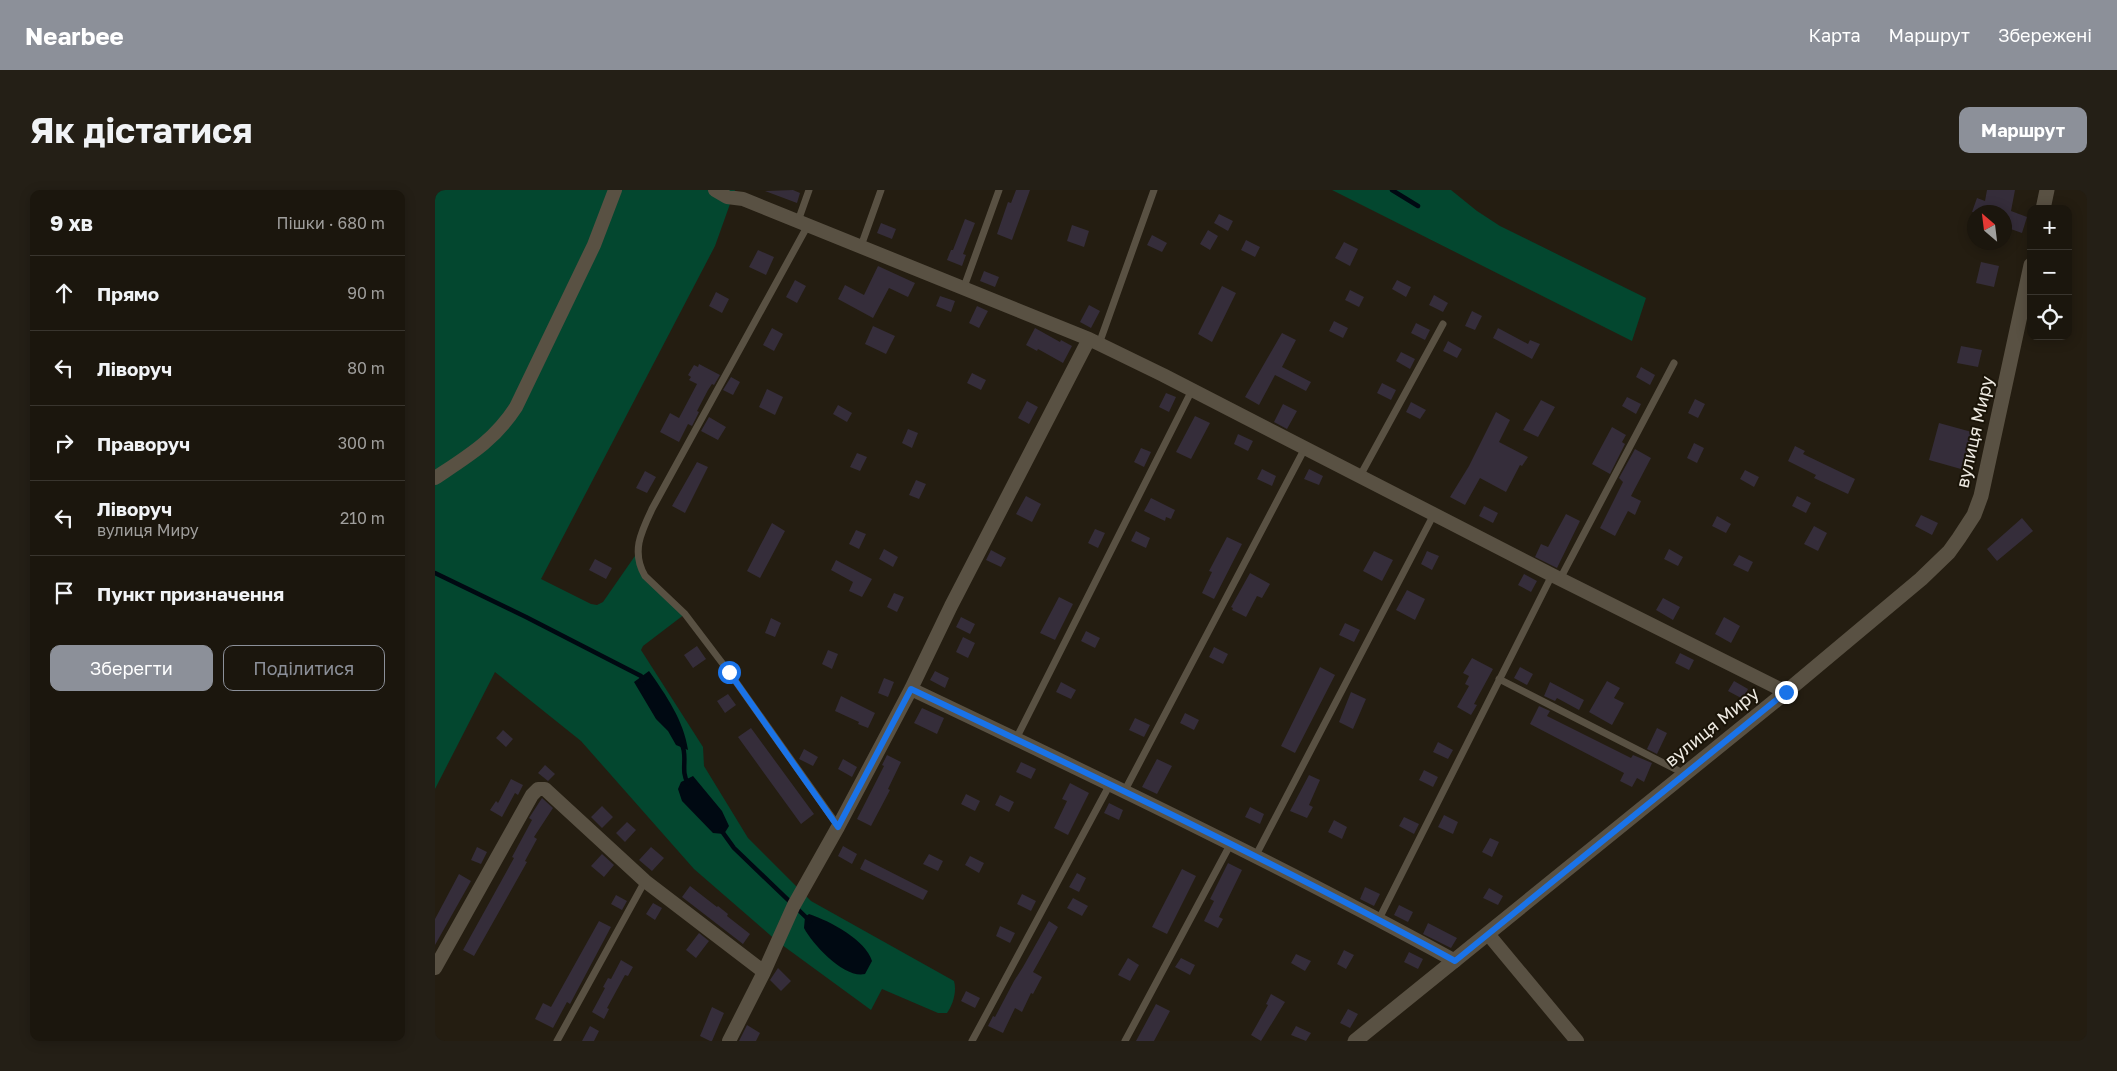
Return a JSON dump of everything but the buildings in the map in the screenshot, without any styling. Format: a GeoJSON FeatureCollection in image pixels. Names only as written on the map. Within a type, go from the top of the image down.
{"type":"FeatureCollection","features":[{"type":"Feature","properties":{"kind":"street"},"geometry":{"type":"LineString","coordinates":[[435,478],[482,447],[500,430],[516,407],[597,238],[615,190]]}},
{"type":"Feature","properties":{"kind":"street"},"geometry":{"type":"LineString","coordinates":[[715,190],[727,197],[743,199],[861,246],[1094,342],[1786,692]]}},
{"type":"Feature","properties":{"kind":"street"},"geometry":{"type":"LineString","coordinates":[[2044,205],[2047,190]]}},
{"type":"Feature","properties":{"kind":"street","name":"вулиця Миру"},"geometry":{"type":"LineString","coordinates":[[1355,1041],[1786,692],[1949,552],[1969,524],[1982,491],[2027,283]]}},
{"type":"Feature","properties":{"kind":"street"},"geometry":{"type":"LineString","coordinates":[[729,1041],[765,972],[794,905],[838,827],[911,689],[951,606],[1094,342]]}},
{"type":"Feature","properties":{"kind":"street"},"geometry":{"type":"LineString","coordinates":[[911,689],[1379,919],[1455,961]]}},
{"type":"Feature","properties":{"kind":"street"},"geometry":{"type":"LineString","coordinates":[[435,968],[532,795],[538,789],[545,789],[645,881],[765,972]]}},
{"type":"Feature","properties":{"kind":"street"},"geometry":{"type":"LineString","coordinates":[[1488,934],[1577,1041]]}},
{"type":"Feature","properties":{"kind":"lane"},"geometry":{"type":"LineString","coordinates":[[809,190],[803,223],[648,517],[639,539],[637,553],[645,576],[685,614],[729,672],[838,827]]}},
{"type":"Feature","properties":{"kind":"lane"},"geometry":{"type":"LineString","coordinates":[[861,246],[881,190]]}},
{"type":"Feature","properties":{"kind":"lane"},"geometry":{"type":"LineString","coordinates":[[963,287],[999,190]]}},
{"type":"Feature","properties":{"kind":"lane"},"geometry":{"type":"LineString","coordinates":[[1094,342],[1154,190]]}},
{"type":"Feature","properties":{"kind":"lane"},"geometry":{"type":"LineString","coordinates":[[1360,476],[1443,324]]}},
{"type":"Feature","properties":{"kind":"lane"},"geometry":{"type":"LineString","coordinates":[[1379,919],[1499,678],[1674,363]]}},
{"type":"Feature","properties":{"kind":"lane"},"geometry":{"type":"LineString","coordinates":[[1016,739],[1192,390]]}},
{"type":"Feature","properties":{"kind":"lane"},"geometry":{"type":"LineString","coordinates":[[1124,793],[1305,448]]}},
{"type":"Feature","properties":{"kind":"lane"},"geometry":{"type":"LineString","coordinates":[[1255,858],[1434,514]]}},
{"type":"Feature","properties":{"kind":"lane"},"geometry":{"type":"LineString","coordinates":[[1499,678],[1685,774]]}},
{"type":"Feature","properties":{"kind":"lane"},"geometry":{"type":"LineString","coordinates":[[972,1041],[1109,786]]}},
{"type":"Feature","properties":{"kind":"lane"},"geometry":{"type":"LineString","coordinates":[[1125,1041],[1230,845]]}},
{"type":"Feature","properties":{"kind":"lane"},"geometry":{"type":"LineString","coordinates":[[557,1041],[645,881]]}},
{"type":"Feature","properties":{"kind":"green space"},"geometry":{"type":"Polygon","coordinates":[[[435,190],[735,190],[715,246],[541,579],[591,604],[597,605],[603,602],[637,553],[641,568],[685,614],[643,646],[641,650],[703,747],[704,766],[748,838],[811,901],[954,981],[954,998],[947,1013],[938,1013],[882,989],[871,1010],[778,942],[694,869],[581,741],[495,672],[435,789],[435,190]]]}},
{"type":"Feature","properties":{"kind":"green space"},"geometry":{"type":"Polygon","coordinates":[[[1332,190],[1451,190],[1477,211],[1500,226],[1646,298],[1632,341],[1332,190]]]}},
{"type":"Feature","properties":{"kind":"shaded area"},"geometry":{"type":"Polygon","coordinates":[[[649,671],[668,699],[683,729],[688,750],[676,745],[668,731],[656,719],[634,682],[649,671]]]}},
{"type":"Feature","properties":{"kind":"shaded area"},"geometry":{"type":"Polygon","coordinates":[[[693,776],[722,811],[729,826],[724,834],[713,833],[682,801],[678,789],[681,782],[693,776]]]}},
{"type":"Feature","properties":{"kind":"shaded area"},"geometry":{"type":"Polygon","coordinates":[[[809,914],[837,926],[863,946],[872,961],[865,974],[848,971],[839,966],[822,951],[804,928],[805,917],[809,914]]]}},
{"type":"Feature","properties":{"kind":"waterway"},"geometry":{"type":"LineString","coordinates":[[1392,190],[1418,206]]}},
{"type":"Feature","properties":{"kind":"waterway"},"geometry":{"type":"LineString","coordinates":[[435,573],[641,676],[643,680]]}},
{"type":"Feature","properties":{"kind":"waterway"},"geometry":{"type":"LineString","coordinates":[[682,745],[684,749],[685,774],[688,783]]}},
{"type":"Feature","properties":{"kind":"waterway"},"geometry":{"type":"LineString","coordinates":[[721,830],[734,848],[810,921]]}},
{"type":"Feature","properties":{"kind":"route"},"geometry":{"type":"LineString","coordinates":[[729,672],[838,827],[911,689],[1379,919],[1455,961],[1786,692]]}}]}
